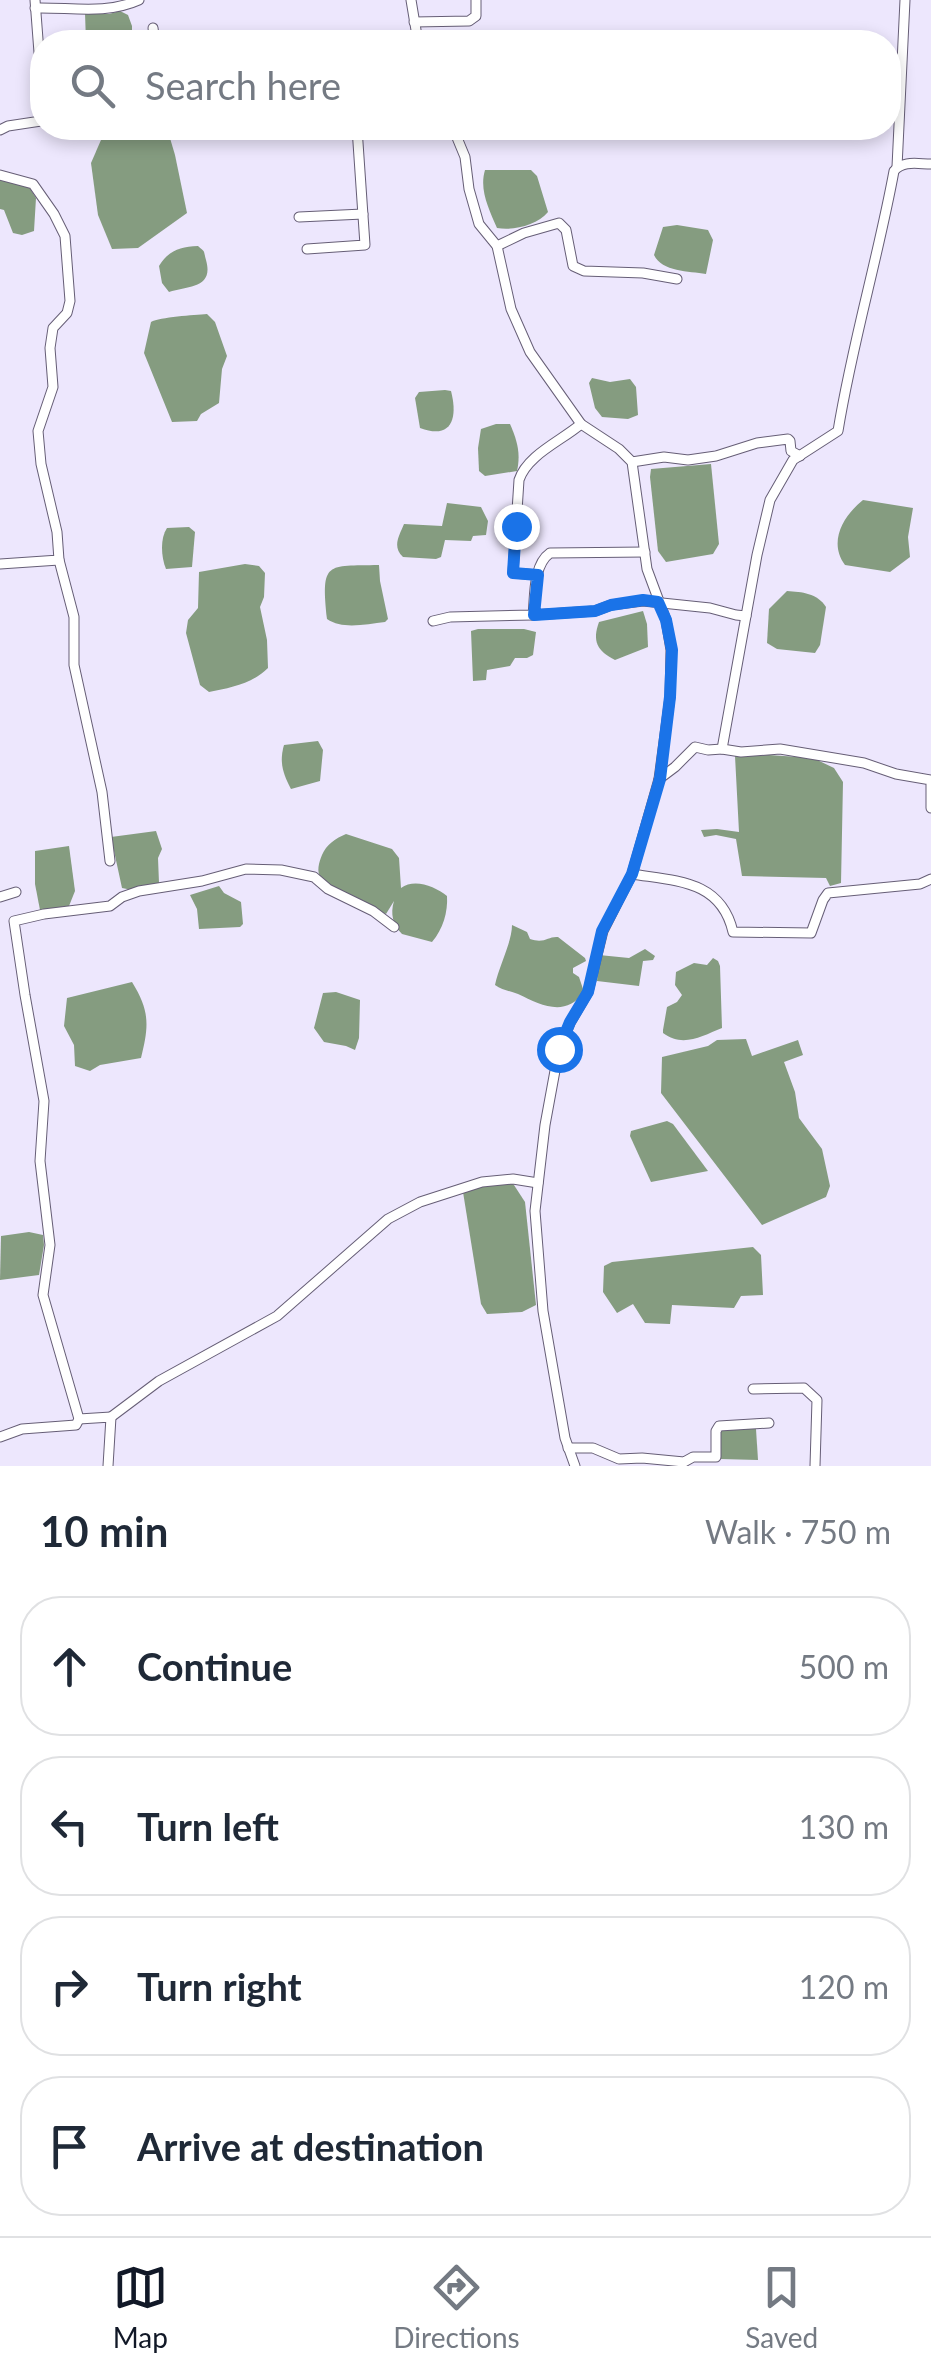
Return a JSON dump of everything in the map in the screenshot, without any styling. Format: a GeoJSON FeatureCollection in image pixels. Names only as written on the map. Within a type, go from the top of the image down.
{"type":"FeatureCollection","features":[{"type":"Feature","properties":{"kind":"street"},"geometry":{"type":"LineString","coordinates":[[37,30],[35,4],[103,10],[138,0]]}},
{"type":"Feature","properties":{"kind":"street"},"geometry":{"type":"LineString","coordinates":[[410,0],[416,30]]}},
{"type":"Feature","properties":{"kind":"street"},"geometry":{"type":"LineString","coordinates":[[414,22],[469,21],[476,16],[476,0]]}},
{"type":"Feature","properties":{"kind":"street"},"geometry":{"type":"LineString","coordinates":[[901,81],[905,0]]}},
{"type":"Feature","properties":{"kind":"street"},"geometry":{"type":"LineString","coordinates":[[0,130],[30,123]]}},
{"type":"Feature","properties":{"kind":"street"},"geometry":{"type":"LineString","coordinates":[[307,249],[365,244],[357,140]]}},
{"type":"Feature","properties":{"kind":"street"},"geometry":{"type":"LineString","coordinates":[[458,140],[478,224],[497,246],[511,309],[530,352],[581,424],[632,462],[645,552],[672,650],[660,779],[632,874],[602,931],[588,992],[559,1049],[545,1124],[535,1211],[543,1311],[574,1466]]}},
{"type":"Feature","properties":{"kind":"street"},"geometry":{"type":"LineString","coordinates":[[722,749],[770,500],[793,460],[838,432],[862,310],[897,167],[898,140]]}},
{"type":"Feature","properties":{"kind":"street"},"geometry":{"type":"LineString","coordinates":[[897,167],[908,163],[931,164]]}},
{"type":"Feature","properties":{"kind":"street"},"geometry":{"type":"LineString","coordinates":[[0,175],[33,184],[65,236],[70,301],[52,336],[53,386],[38,431],[59,560],[74,616],[74,665],[102,792],[110,861]]}},
{"type":"Feature","properties":{"kind":"street"},"geometry":{"type":"LineString","coordinates":[[299,217],[363,214]]}},
{"type":"Feature","properties":{"kind":"street"},"geometry":{"type":"LineString","coordinates":[[497,246],[559,223],[566,230],[573,266],[584,271],[677,278]]}},
{"type":"Feature","properties":{"kind":"street"},"geometry":{"type":"LineString","coordinates":[[538,575],[513,573],[519,480],[532,460],[581,424]]}},
{"type":"Feature","properties":{"kind":"street"},"geometry":{"type":"LineString","coordinates":[[632,462],[716,456],[757,443],[788,439],[791,451],[800,456]]}},
{"type":"Feature","properties":{"kind":"street"},"geometry":{"type":"LineString","coordinates":[[534,615],[542,558],[550,553],[645,552]]}},
{"type":"Feature","properties":{"kind":"street"},"geometry":{"type":"LineString","coordinates":[[0,564],[59,560]]}},
{"type":"Feature","properties":{"kind":"street"},"geometry":{"type":"LineString","coordinates":[[433,621],[450,616],[595,611],[643,600],[746,616]]}},
{"type":"Feature","properties":{"kind":"street"},"geometry":{"type":"LineString","coordinates":[[660,779],[695,747],[741,752],[780,749],[864,763],[930,780],[931,808]]}},
{"type":"Feature","properties":{"kind":"street"},"geometry":{"type":"LineString","coordinates":[[0,1436],[22,1429],[76,1425],[79,1419],[43,1295],[50,1245],[40,1160],[44,1101],[14,921],[110,906],[139,891],[246,869],[314,876],[328,889],[373,911],[394,927]]}},
{"type":"Feature","properties":{"kind":"street"},"geometry":{"type":"LineString","coordinates":[[632,874],[705,888],[730,917],[734,932],[754,934],[811,933],[828,893],[931,880]]}},
{"type":"Feature","properties":{"kind":"street"},"geometry":{"type":"LineString","coordinates":[[0,897],[16,892]]}},
{"type":"Feature","properties":{"kind":"street"},"geometry":{"type":"LineString","coordinates":[[79,1419],[111,1416],[160,1381],[277,1316],[388,1218],[420,1202],[482,1182],[513,1179],[538,1183]]}},
{"type":"Feature","properties":{"kind":"street"},"geometry":{"type":"LineString","coordinates":[[753,1390],[804,1388],[817,1400],[815,1466]]}},
{"type":"Feature","properties":{"kind":"street"},"geometry":{"type":"LineString","coordinates":[[108,1466],[111,1416]]}},
{"type":"Feature","properties":{"kind":"street"},"geometry":{"type":"LineString","coordinates":[[568,1448],[593,1448],[619,1459],[684,1462],[693,1457],[716,1457],[716,1431],[720,1426],[769,1422]]}},
{"type":"Feature","properties":{"kind":"shaded area"},"geometry":{"type":"Polygon","coordinates":[[[120,11],[128,15],[132,30],[86,30],[85,13],[120,11]]]}},
{"type":"Feature","properties":{"kind":"shaded area"},"geometry":{"type":"Polygon","coordinates":[[[101,140],[171,140],[187,213],[138,248],[112,249],[98,215],[91,163],[101,140]]]}},
{"type":"Feature","properties":{"kind":"shaded area"},"geometry":{"type":"Polygon","coordinates":[[[485,170],[531,170],[537,176],[548,212],[525,226],[497,228],[484,192],[485,170]]]}},
{"type":"Feature","properties":{"kind":"shaded area"},"geometry":{"type":"Polygon","coordinates":[[[0,180],[29,187],[36,198],[34,231],[13,233],[4,210],[0,209],[0,180]]]}},
{"type":"Feature","properties":{"kind":"shaded area"},"geometry":{"type":"Polygon","coordinates":[[[663,227],[708,230],[713,240],[706,274],[669,268],[654,255],[663,227]]]}},
{"type":"Feature","properties":{"kind":"shaded area"},"geometry":{"type":"Polygon","coordinates":[[[198,246],[208,269],[203,281],[169,292],[162,283],[159,266],[176,250],[198,246]]]}},
{"type":"Feature","properties":{"kind":"shaded area"},"geometry":{"type":"Polygon","coordinates":[[[207,314],[215,322],[227,356],[219,403],[197,421],[172,422],[144,353],[151,322],[207,314]]]}},
{"type":"Feature","properties":{"kind":"shaded area"},"geometry":{"type":"Polygon","coordinates":[[[592,378],[610,382],[630,379],[636,387],[638,415],[628,419],[602,417],[595,408],[589,383],[592,378]]]}},
{"type":"Feature","properties":{"kind":"shaded area"},"geometry":{"type":"Polygon","coordinates":[[[451,391],[453,401],[450,424],[439,431],[420,428],[415,398],[419,392],[451,391]]]}},
{"type":"Feature","properties":{"kind":"shaded area"},"geometry":{"type":"Polygon","coordinates":[[[510,424],[518,447],[517,471],[485,476],[479,471],[481,429],[510,424]]]}},
{"type":"Feature","properties":{"kind":"shaded area"},"geometry":{"type":"Polygon","coordinates":[[[711,464],[719,544],[713,554],[666,562],[658,551],[651,469],[711,464]]]}},
{"type":"Feature","properties":{"kind":"shaded area"},"geometry":{"type":"Polygon","coordinates":[[[863,500],[913,508],[908,537],[910,557],[890,572],[845,565],[840,556],[840,530],[863,500]]]}},
{"type":"Feature","properties":{"kind":"shaded area"},"geometry":{"type":"Polygon","coordinates":[[[447,503],[481,507],[488,521],[486,535],[473,536],[471,541],[445,540],[441,557],[436,559],[403,557],[397,545],[404,524],[442,526],[447,503]]]}},
{"type":"Feature","properties":{"kind":"shaded area"},"geometry":{"type":"Polygon","coordinates":[[[189,527],[195,532],[192,567],[166,569],[162,548],[167,528],[189,527]]]}},
{"type":"Feature","properties":{"kind":"shaded area"},"geometry":{"type":"Polygon","coordinates":[[[245,564],[259,566],[265,573],[260,607],[268,668],[248,682],[209,692],[200,685],[186,633],[188,620],[198,608],[199,572],[245,564]]]}},
{"type":"Feature","properties":{"kind":"shaded area"},"geometry":{"type":"Polygon","coordinates":[[[379,565],[388,619],[355,625],[327,619],[325,586],[331,571],[338,567],[379,565]]]}},
{"type":"Feature","properties":{"kind":"shaded area"},"geometry":{"type":"Polygon","coordinates":[[[787,591],[814,596],[826,607],[820,645],[815,653],[777,649],[767,643],[769,609],[787,591]]]}},
{"type":"Feature","properties":{"kind":"shaded area"},"geometry":{"type":"Polygon","coordinates":[[[643,611],[648,647],[615,660],[604,653],[596,640],[599,622],[643,611]]]}},
{"type":"Feature","properties":{"kind":"shaded area"},"geometry":{"type":"Polygon","coordinates":[[[471,631],[536,632],[533,655],[515,658],[510,666],[487,670],[486,680],[473,681],[471,631]]]}},
{"type":"Feature","properties":{"kind":"shaded area"},"geometry":{"type":"Polygon","coordinates":[[[318,741],[323,750],[320,781],[291,789],[283,768],[284,745],[318,741]]]}},
{"type":"Feature","properties":{"kind":"shaded area"},"geometry":{"type":"Polygon","coordinates":[[[735,756],[813,758],[834,768],[843,782],[841,883],[830,886],[826,878],[742,876],[736,839],[704,837],[701,830],[739,832],[735,756]]]}},
{"type":"Feature","properties":{"kind":"shaded area"},"geometry":{"type":"Polygon","coordinates":[[[156,831],[162,849],[158,858],[159,883],[132,890],[122,888],[111,837],[156,831]]]}},
{"type":"Feature","properties":{"kind":"shaded area"},"geometry":{"type":"Polygon","coordinates":[[[346,834],[392,849],[399,858],[401,888],[424,884],[447,896],[444,920],[432,942],[402,934],[393,919],[394,901],[386,914],[342,894],[321,878],[318,867],[324,851],[346,834]]]}},
{"type":"Feature","properties":{"kind":"shaded area"},"geometry":{"type":"Polygon","coordinates":[[[69,846],[75,891],[69,906],[40,910],[35,851],[69,846]]]}},
{"type":"Feature","properties":{"kind":"shaded area"},"geometry":{"type":"Polygon","coordinates":[[[219,886],[241,902],[243,924],[199,929],[197,909],[190,895],[219,886]]]}},
{"type":"Feature","properties":{"kind":"shaded area"},"geometry":{"type":"Polygon","coordinates":[[[512,925],[527,932],[530,939],[558,937],[585,958],[573,968],[584,992],[577,1000],[553,1007],[495,985],[512,925]]]}},
{"type":"Feature","properties":{"kind":"shaded area"},"geometry":{"type":"Polygon","coordinates":[[[645,949],[655,956],[643,961],[639,986],[597,981],[599,955],[629,958],[645,949]]]}},
{"type":"Feature","properties":{"kind":"shaded area"},"geometry":{"type":"Polygon","coordinates":[[[713,958],[720,966],[722,1028],[685,1040],[663,1033],[667,1007],[682,995],[675,985],[676,972],[694,963],[707,965],[713,958]]]}},
{"type":"Feature","properties":{"kind":"shaded area"},"geometry":{"type":"Polygon","coordinates":[[[132,982],[146,1019],[141,1058],[100,1065],[90,1071],[75,1066],[74,1045],[64,1026],[67,998],[132,982]]]}},
{"type":"Feature","properties":{"kind":"shaded area"},"geometry":{"type":"Polygon","coordinates":[[[336,992],[360,1000],[355,1050],[324,1042],[314,1028],[323,993],[336,992]]]}},
{"type":"Feature","properties":{"kind":"shaded area"},"geometry":{"type":"Polygon","coordinates":[[[746,1039],[752,1056],[798,1040],[803,1055],[784,1062],[799,1118],[822,1149],[830,1186],[826,1197],[762,1225],[661,1093],[662,1057],[708,1046],[717,1040],[746,1039]]]}},
{"type":"Feature","properties":{"kind":"shaded area"},"geometry":{"type":"Polygon","coordinates":[[[667,1121],[708,1171],[651,1182],[631,1131],[667,1121]]]}},
{"type":"Feature","properties":{"kind":"shaded area"},"geometry":{"type":"Polygon","coordinates":[[[512,1182],[525,1202],[536,1305],[522,1312],[487,1314],[481,1304],[463,1192],[512,1182]]]}},
{"type":"Feature","properties":{"kind":"shaded area"},"geometry":{"type":"Polygon","coordinates":[[[29,1232],[43,1235],[39,1275],[0,1280],[1,1236],[29,1232]]]}},
{"type":"Feature","properties":{"kind":"shaded area"},"geometry":{"type":"Polygon","coordinates":[[[753,1247],[761,1255],[763,1295],[741,1296],[734,1308],[672,1305],[670,1324],[645,1323],[633,1304],[617,1313],[603,1292],[604,1266],[612,1262],[753,1247]]]}},
{"type":"Feature","properties":{"kind":"shaded area"},"geometry":{"type":"Polygon","coordinates":[[[756,1429],[758,1460],[720,1459],[721,1431],[756,1429]]]}},
{"type":"Feature","properties":{"kind":"route"},"geometry":{"type":"LineString","coordinates":[[516,526],[513,573],[538,575],[534,615],[595,611],[643,600],[658,602],[672,650],[660,779],[632,874],[602,931],[588,992],[559,1049]]}}]}
